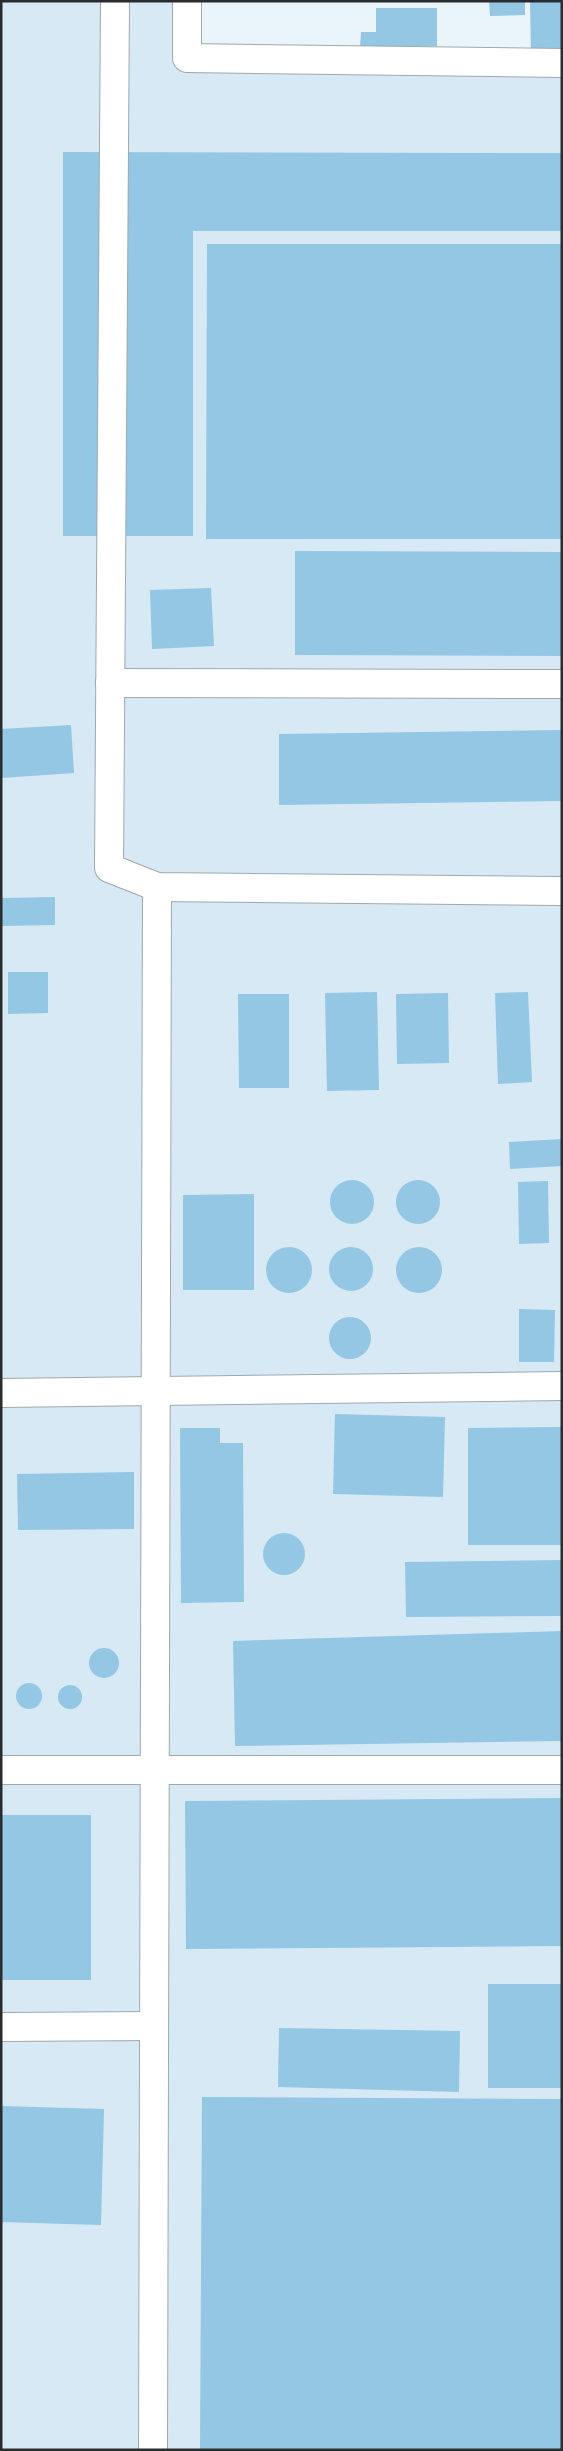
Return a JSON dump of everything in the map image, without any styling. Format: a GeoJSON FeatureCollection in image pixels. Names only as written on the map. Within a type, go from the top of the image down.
{"type":"FeatureCollection","features":[{"type":"Feature","properties":{"kind":"street"},"geometry":{"type":"LineString","coordinates":[[115,1],[109,868],[157,887],[562,891]]}},
{"type":"Feature","properties":{"kind":"street"},"geometry":{"type":"LineString","coordinates":[[187,1],[187,58],[562,63]]}},
{"type":"Feature","properties":{"kind":"street"},"geometry":{"type":"LineString","coordinates":[[110,684],[562,684]]}},
{"type":"Feature","properties":{"kind":"street"},"geometry":{"type":"LineString","coordinates":[[154,2450],[157,887]]}},
{"type":"Feature","properties":{"kind":"street"},"geometry":{"type":"LineString","coordinates":[[1,1393],[562,1386]]}},
{"type":"Feature","properties":{"kind":"street"},"geometry":{"type":"LineString","coordinates":[[1,1770],[562,1770]]}},
{"type":"Feature","properties":{"kind":"street"},"geometry":{"type":"LineString","coordinates":[[1,2027],[154,2026]]}},
{"type":"Feature","properties":{"kind":"shaded area"},"geometry":{"type":"Polygon","coordinates":[[[1,1],[177,1],[179,71],[562,74],[562,2450],[1,2450],[1,1]]]}},
{"type":"Feature","properties":{"kind":"building"},"geometry":{"type":"Polygon","coordinates":[[[489,1],[525,1],[525,15],[490,16],[489,1]]]}},
{"type":"Feature","properties":{"kind":"building"},"geometry":{"type":"Polygon","coordinates":[[[530,1],[562,1],[562,55],[531,56],[530,1]]]}},
{"type":"Feature","properties":{"kind":"building"},"geometry":{"type":"Polygon","coordinates":[[[376,8],[437,8],[437,46],[360,47],[361,32],[376,32],[376,8]]]}},
{"type":"Feature","properties":{"kind":"building"},"geometry":{"type":"Polygon","coordinates":[[[63,152],[562,153],[562,231],[193,231],[193,536],[63,536],[63,152]]]}},
{"type":"Feature","properties":{"kind":"building"},"geometry":{"type":"Polygon","coordinates":[[[207,244],[562,244],[562,539],[206,539],[207,244]]]}},
{"type":"Feature","properties":{"kind":"building"},"geometry":{"type":"Polygon","coordinates":[[[295,551],[562,552],[562,656],[295,655],[295,551]]]}},
{"type":"Feature","properties":{"kind":"building"},"geometry":{"type":"Polygon","coordinates":[[[211,588],[214,646],[152,649],[150,590],[211,588]]]}},
{"type":"Feature","properties":{"kind":"building"},"geometry":{"type":"Polygon","coordinates":[[[71,725],[74,773],[1,778],[1,729],[71,725]]]}},
{"type":"Feature","properties":{"kind":"building"},"geometry":{"type":"Polygon","coordinates":[[[562,730],[562,801],[279,805],[279,734],[562,730]]]}},
{"type":"Feature","properties":{"kind":"building"},"geometry":{"type":"Polygon","coordinates":[[[55,897],[55,925],[2,926],[2,898],[55,897]]]}},
{"type":"Feature","properties":{"kind":"building"},"geometry":{"type":"Polygon","coordinates":[[[8,972],[48,972],[48,1013],[8,1014],[8,972]]]}},
{"type":"Feature","properties":{"kind":"building"},"geometry":{"type":"Polygon","coordinates":[[[377,992],[379,1090],[327,1091],[325,993],[377,992]]]}},
{"type":"Feature","properties":{"kind":"building"},"geometry":{"type":"Polygon","coordinates":[[[528,992],[532,1082],[498,1084],[495,993],[528,992]]]}},
{"type":"Feature","properties":{"kind":"building"},"geometry":{"type":"Polygon","coordinates":[[[448,993],[449,1063],[397,1064],[396,994],[448,993]]]}},
{"type":"Feature","properties":{"kind":"building"},"geometry":{"type":"Polygon","coordinates":[[[238,994],[289,994],[289,1088],[239,1088],[238,994]]]}},
{"type":"Feature","properties":{"kind":"building"},"geometry":{"type":"Polygon","coordinates":[[[562,1139],[562,1166],[510,1169],[509,1142],[562,1139]]]}},
{"type":"Feature","properties":{"kind":"building"},"geometry":{"type":"Polygon","coordinates":[[[356,1180],[368,1186],[373,1193],[373,1211],[368,1218],[361,1223],[348,1224],[340,1221],[333,1214],[330,1198],[333,1190],[340,1183],[356,1180]]]}},
{"type":"Feature","properties":{"kind":"building"},"geometry":{"type":"Polygon","coordinates":[[[414,1180],[422,1180],[434,1186],[440,1202],[434,1218],[422,1224],[414,1224],[402,1218],[396,1206],[396,1198],[402,1186],[414,1180]]]}},
{"type":"Feature","properties":{"kind":"building"},"geometry":{"type":"Polygon","coordinates":[[[548,1181],[549,1243],[519,1244],[518,1182],[548,1181]]]}},
{"type":"Feature","properties":{"kind":"building"},"geometry":{"type":"Polygon","coordinates":[[[254,1194],[254,1290],[183,1290],[183,1195],[254,1194]]]}},
{"type":"Feature","properties":{"kind":"building"},"geometry":{"type":"Polygon","coordinates":[[[289,1247],[302,1251],[308,1257],[312,1270],[308,1283],[302,1289],[289,1293],[276,1289],[270,1283],[266,1270],[270,1257],[276,1251],[289,1247]]]}},
{"type":"Feature","properties":{"kind":"building"},"geometry":{"type":"Polygon","coordinates":[[[351,1247],[363,1251],[369,1257],[373,1269],[369,1281],[363,1287],[351,1291],[339,1287],[333,1281],[329,1269],[333,1257],[339,1251],[351,1247]]]}},
{"type":"Feature","properties":{"kind":"building"},"geometry":{"type":"Polygon","coordinates":[[[419,1247],[432,1251],[438,1257],[442,1270],[438,1283],[432,1289],[419,1293],[406,1289],[400,1283],[396,1270],[400,1257],[406,1251],[419,1247]]]}},
{"type":"Feature","properties":{"kind":"building"},"geometry":{"type":"Polygon","coordinates":[[[519,1309],[555,1310],[554,1362],[519,1362],[519,1309]]]}},
{"type":"Feature","properties":{"kind":"building"},"geometry":{"type":"Polygon","coordinates":[[[346,1317],[354,1317],[365,1323],[371,1338],[365,1353],[354,1359],[346,1359],[335,1353],[329,1342],[329,1334],[335,1323],[346,1317]]]}},
{"type":"Feature","properties":{"kind":"building"},"geometry":{"type":"Polygon","coordinates":[[[335,1414],[445,1417],[443,1497],[333,1494],[335,1414]]]}},
{"type":"Feature","properties":{"kind":"building"},"geometry":{"type":"Polygon","coordinates":[[[562,1427],[562,1545],[468,1545],[468,1428],[562,1427]]]}},
{"type":"Feature","properties":{"kind":"building"},"geometry":{"type":"Polygon","coordinates":[[[180,1428],[220,1428],[220,1443],[243,1443],[244,1602],[181,1603],[180,1428]]]}},
{"type":"Feature","properties":{"kind":"building"},"geometry":{"type":"Polygon","coordinates":[[[134,1472],[134,1529],[18,1530],[17,1474],[134,1472]]]}},
{"type":"Feature","properties":{"kind":"building"},"geometry":{"type":"Polygon","coordinates":[[[280,1533],[288,1533],[299,1539],[305,1554],[299,1569],[288,1575],[280,1575],[269,1569],[263,1558],[263,1550],[269,1539],[280,1533]]]}},
{"type":"Feature","properties":{"kind":"building"},"geometry":{"type":"Polygon","coordinates":[[[562,1560],[562,1616],[406,1617],[405,1562],[562,1560]]]}},
{"type":"Feature","properties":{"kind":"building"},"geometry":{"type":"Polygon","coordinates":[[[562,1631],[562,1741],[235,1746],[233,1641],[562,1631]]]}},
{"type":"Feature","properties":{"kind":"building"},"geometry":{"type":"Polygon","coordinates":[[[104,1648],[115,1652],[119,1663],[115,1674],[104,1678],[93,1674],[89,1663],[93,1652],[104,1648]]]}},
{"type":"Feature","properties":{"kind":"building"},"geometry":{"type":"Polygon","coordinates":[[[29,1683],[38,1687],[42,1696],[38,1705],[29,1709],[20,1705],[16,1696],[20,1687],[29,1683]]]}},
{"type":"Feature","properties":{"kind":"building"},"geometry":{"type":"Polygon","coordinates":[[[70,1685],[78,1689],[82,1697],[78,1705],[70,1709],[62,1705],[58,1697],[62,1689],[70,1685]]]}},
{"type":"Feature","properties":{"kind":"building"},"geometry":{"type":"Polygon","coordinates":[[[562,1798],[562,1946],[186,1949],[185,1801],[562,1798]]]}},
{"type":"Feature","properties":{"kind":"building"},"geometry":{"type":"Polygon","coordinates":[[[1,1815],[91,1815],[91,1980],[1,1980],[1,1815]]]}},
{"type":"Feature","properties":{"kind":"building"},"geometry":{"type":"Polygon","coordinates":[[[488,1984],[562,1984],[562,2088],[488,2088],[488,1984]]]}},
{"type":"Feature","properties":{"kind":"building"},"geometry":{"type":"Polygon","coordinates":[[[279,2028],[460,2031],[459,2092],[278,2087],[279,2028]]]}},
{"type":"Feature","properties":{"kind":"building"},"geometry":{"type":"Polygon","coordinates":[[[202,2097],[562,2099],[562,2450],[200,2450],[202,2097]]]}},
{"type":"Feature","properties":{"kind":"building"},"geometry":{"type":"Polygon","coordinates":[[[1,2106],[104,2109],[101,2225],[1,2222],[1,2106]]]}}]}
